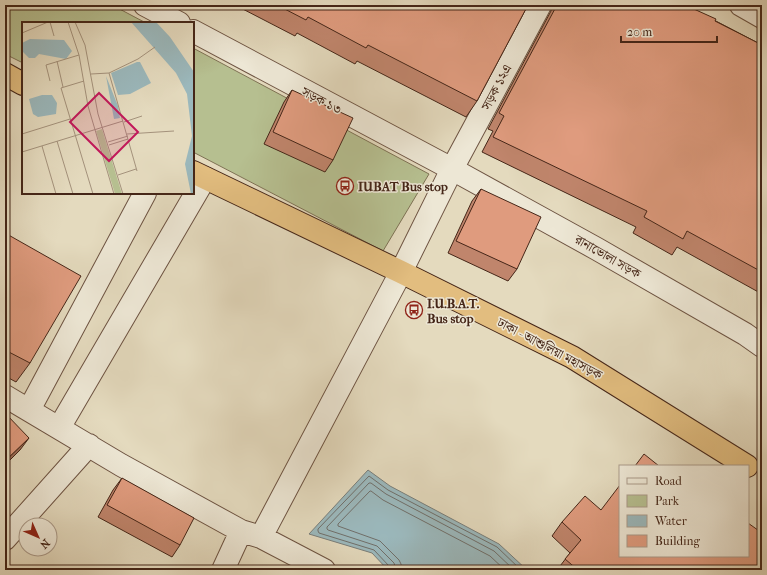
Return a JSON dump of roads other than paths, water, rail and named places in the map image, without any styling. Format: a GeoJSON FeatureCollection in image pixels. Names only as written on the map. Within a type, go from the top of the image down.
{"type":"FeatureCollection","features":[{"type":"Feature","properties":{"kind":"highway"},"geometry":{"type":"LineString","coordinates":[[5,74],[22,83]]}},
{"type":"Feature","properties":{"kind":"highway","name":"ঢাকা - আশুলিয়া মহাসড়ক"},"geometry":{"type":"LineString","coordinates":[[199,175],[401,272],[572,357],[746,465]]}},
{"type":"Feature","properties":{"kind":"highway","name":"ঢাকা - আশুলিয়া মহাসড়ক"},"geometry":{"type":"LineString","coordinates":[[749,467],[762,475]]}},
{"type":"Feature","properties":{"kind":"street"},"geometry":{"type":"LineString","coordinates":[[145,5],[177,22]]}},
{"type":"Feature","properties":{"kind":"street","name":"সড়ক ১২এ"},"geometry":{"type":"LineString","coordinates":[[262,538],[401,272],[452,169],[540,5]]}},
{"type":"Feature","properties":{"kind":"street"},"geometry":{"type":"LineString","coordinates":[[741,5],[762,17]]}},
{"type":"Feature","properties":{"kind":"street","name":"সড়ক ১৩"},"geometry":{"type":"LineString","coordinates":[[194,31],[452,169]]}},
{"type":"Feature","properties":{"kind":"street","name":"রানাভোলা সড়ক"},"geometry":{"type":"LineString","coordinates":[[452,169],[597,249],[745,334],[762,346]]}},
{"type":"Feature","properties":{"kind":"street"},"geometry":{"type":"LineString","coordinates":[[194,184],[199,175]]}},
{"type":"Feature","properties":{"kind":"street"},"geometry":{"type":"LineString","coordinates":[[29,410],[144,194]]}},
{"type":"Feature","properties":{"kind":"street"},"geometry":{"type":"LineString","coordinates":[[59,428],[188,194]]}},
{"type":"Feature","properties":{"kind":"street"},"geometry":{"type":"LineString","coordinates":[[5,396],[122,465],[241,531],[262,538],[324,570]]}},
{"type":"Feature","properties":{"kind":"street"},"geometry":{"type":"LineString","coordinates":[[5,539],[89,445]]}},
{"type":"Feature","properties":{"kind":"street"},"geometry":{"type":"LineString","coordinates":[[223,570],[241,531]]}},
{"type":"Feature","properties":{"kind":"water"},"geometry":{"type":"Polygon","coordinates":[[[368,470],[390,486],[499,544],[527,570],[388,570],[372,553],[309,534],[368,470]]]}},
{"type":"Feature","properties":{"kind":"place","name":"IUBAT Bus stop"},"geometry":{"type":"Point","coordinates":[345,186]}},
{"type":"Feature","properties":{"kind":"place","name":"I.U.B.A.T. Bus stop"},"geometry":{"type":"Point","coordinates":[414,310]}}]}
